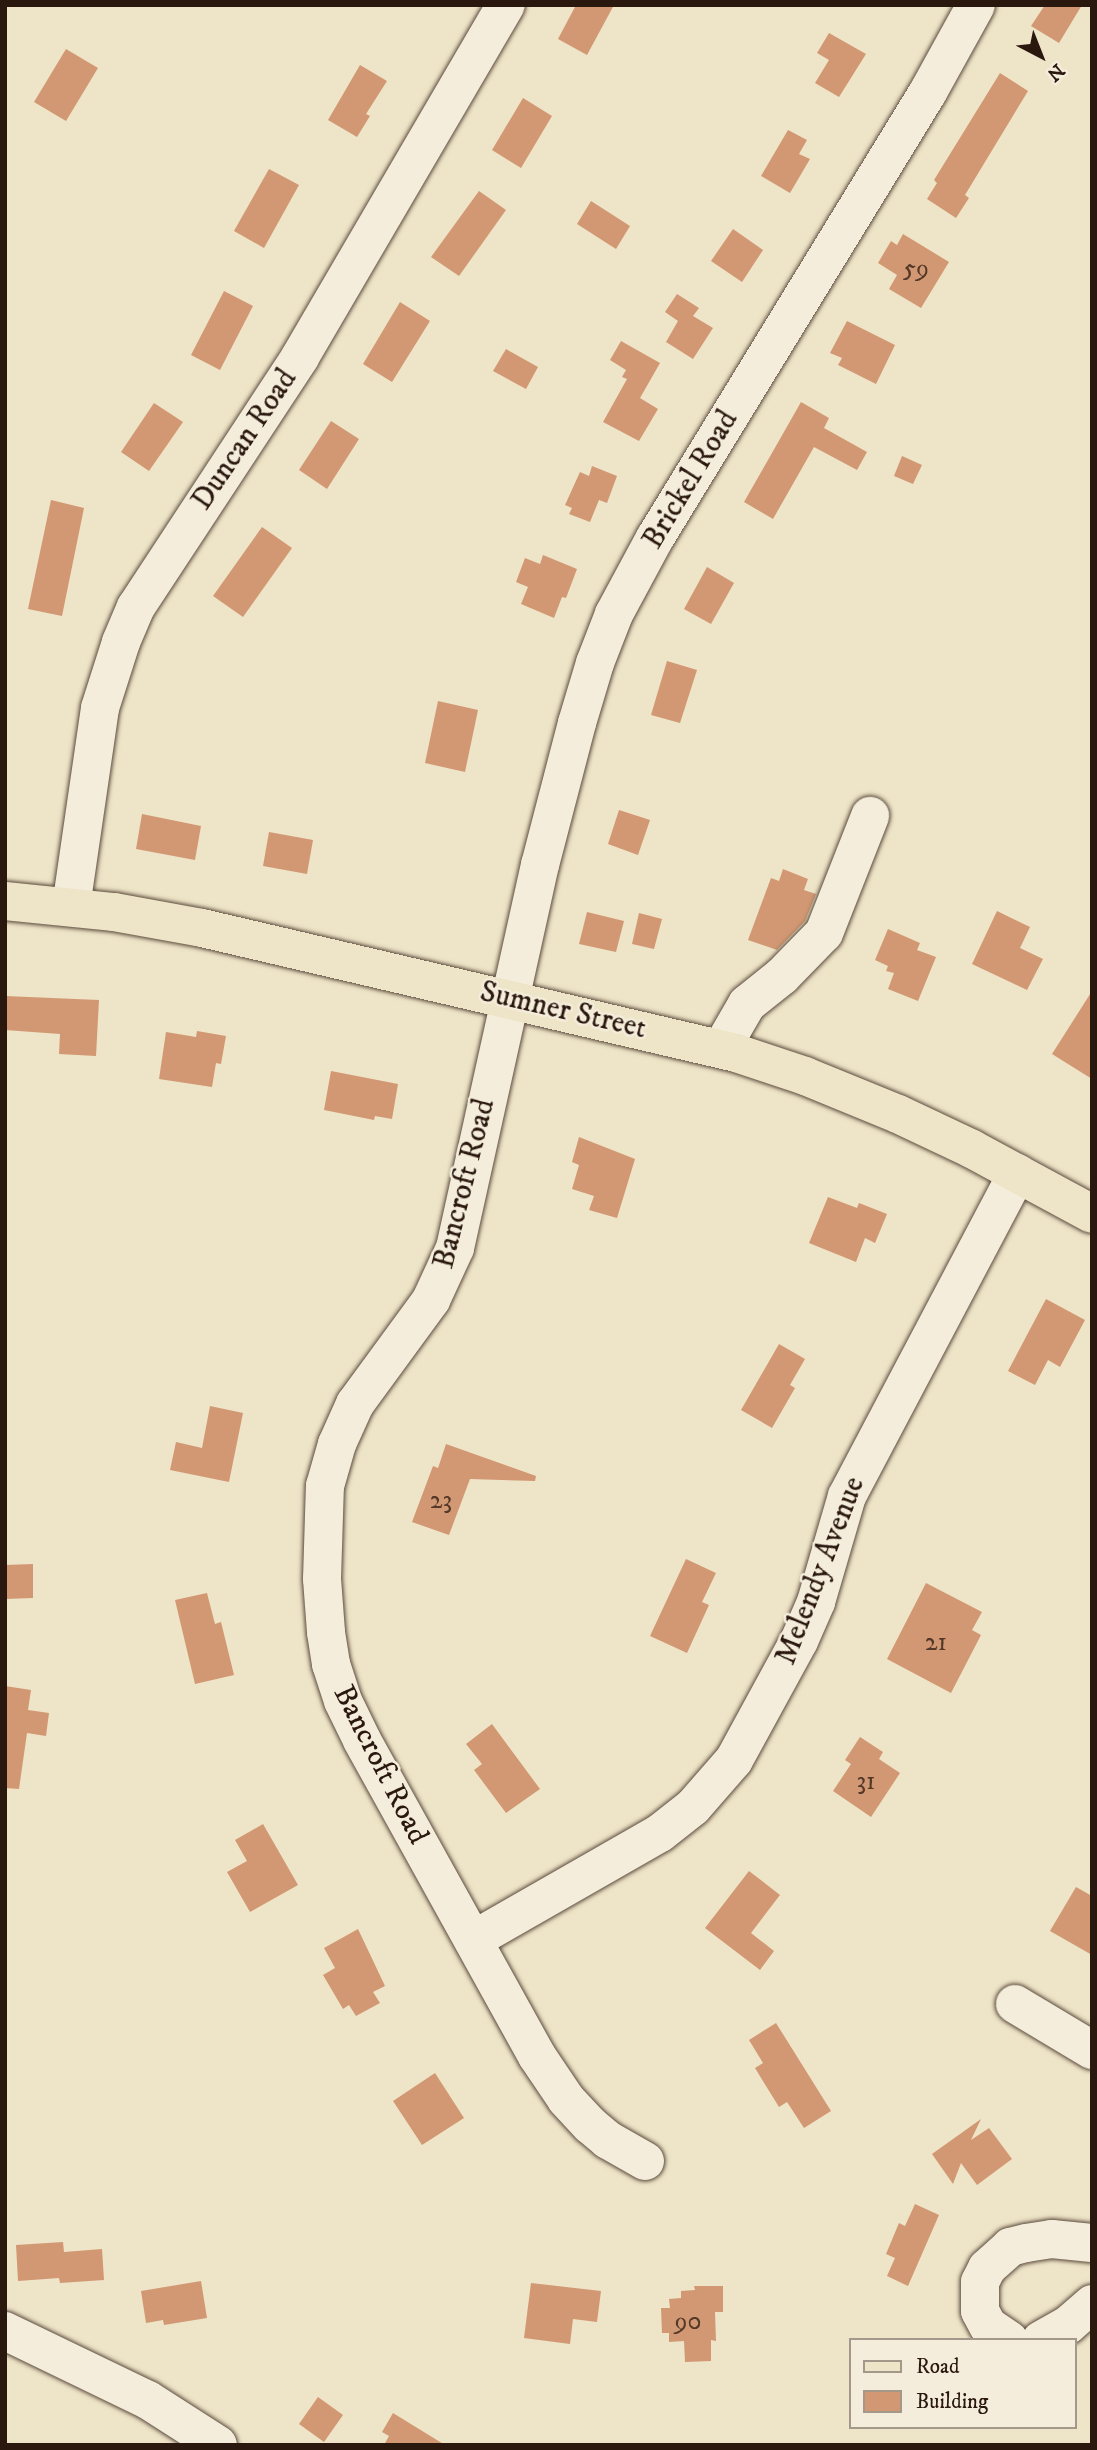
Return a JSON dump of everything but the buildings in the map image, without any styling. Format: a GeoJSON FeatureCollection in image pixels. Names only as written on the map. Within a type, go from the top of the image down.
{"type":"FeatureCollection","features":[{"type":"Feature","properties":{"kind":"main road","name":"Sumner Street"},"geometry":{"type":"LineString","coordinates":[[5,901],[71,907],[202,928],[721,1049],[769,1063],[862,1098],[1017,1173],[1092,1214]]}},
{"type":"Feature","properties":{"kind":"street","name":"Duncan Road"},"geometry":{"type":"LineString","coordinates":[[71,907],[100,708],[121,642],[136,607],[306,347],[506,5]]}},
{"type":"Feature","properties":{"kind":"street","name":"Brickel Road"},"geometry":{"type":"LineString","coordinates":[[509,999],[570,748],[595,663],[614,614],[655,538],[928,92],[976,5]]}},
{"type":"Feature","properties":{"kind":"street"},"geometry":{"type":"LineString","coordinates":[[721,1049],[747,1004],[782,976],[824,933],[870,816]]}},
{"type":"Feature","properties":{"kind":"street","name":"Bancroft Road"},"geometry":{"type":"LineString","coordinates":[[509,999],[455,1248],[431,1300],[366,1385],[345,1424],[325,1486],[323,1532],[326,1632],[331,1664],[343,1700],[537,2056],[566,2099],[608,2140],[645,2161]]}},
{"type":"Feature","properties":{"kind":"street","name":"Melendy Avenue"},"geometry":{"type":"LineString","coordinates":[[473,1940],[660,1833],[693,1807],[734,1760],[799,1641],[816,1602],[847,1496],[1017,1173]]}},
{"type":"Feature","properties":{"kind":"street"},"geometry":{"type":"LineString","coordinates":[[1015,2004],[1092,2050]]}},
{"type":"Feature","properties":{"kind":"street"},"geometry":{"type":"LineString","coordinates":[[1006,2338],[988,2326],[980,2311],[980,2282],[987,2268],[1010,2248],[1036,2240],[1092,2243]]}},
{"type":"Feature","properties":{"kind":"street"},"geometry":{"type":"LineString","coordinates":[[1045,2338],[1068,2325],[1092,2304]]}},
{"type":"Feature","properties":{"kind":"street"},"geometry":{"type":"LineString","coordinates":[[5,2331],[148,2400],[218,2445]]}}]}
